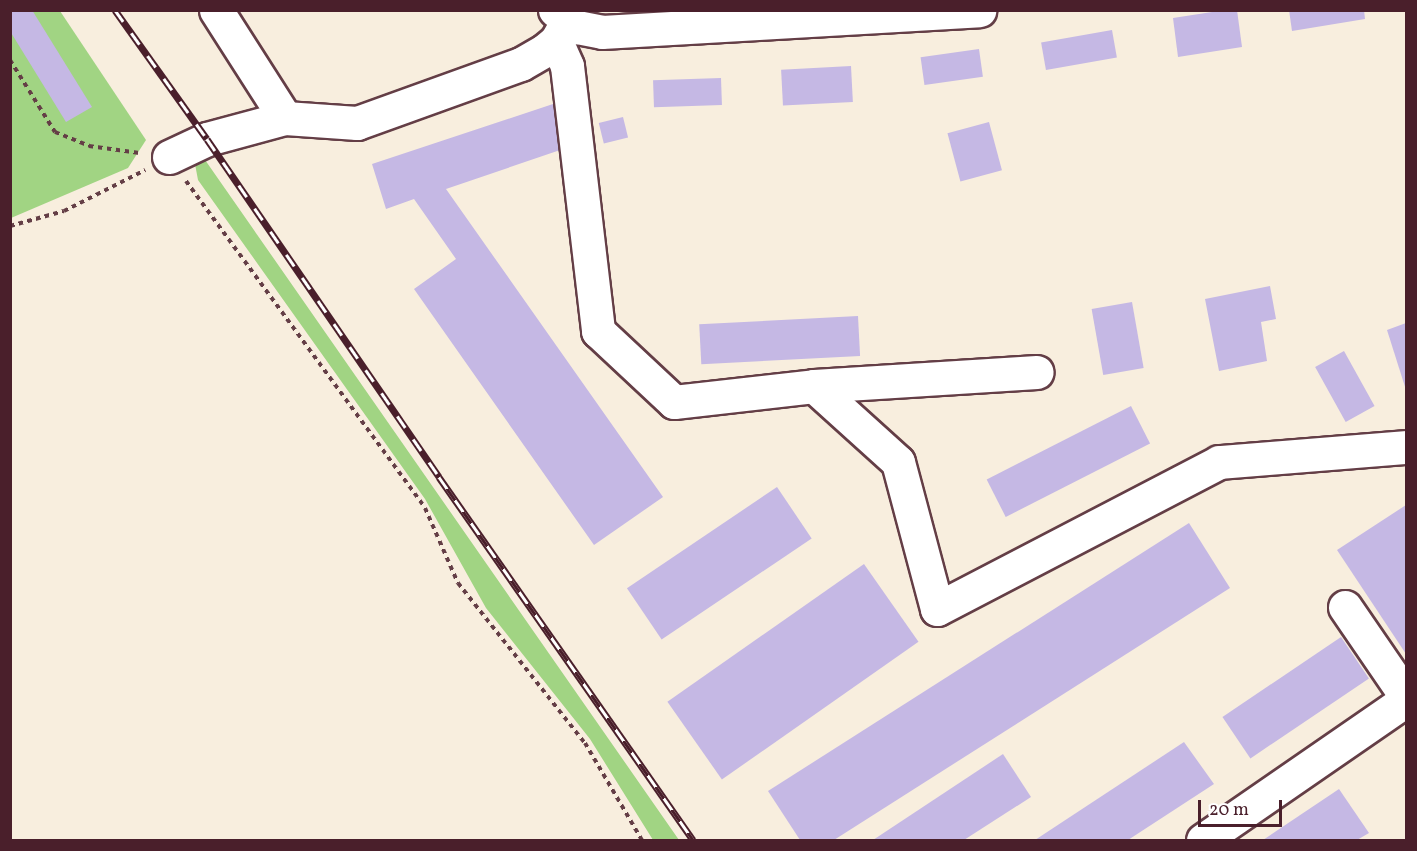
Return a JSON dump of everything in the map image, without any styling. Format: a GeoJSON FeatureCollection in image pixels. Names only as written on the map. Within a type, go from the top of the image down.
{"type":"FeatureCollection","features":[{"type":"Feature","properties":{"kind":"street"},"geometry":{"type":"LineString","coordinates":[[216,10],[285,118]]}},
{"type":"Feature","properties":{"kind":"street"},"geometry":{"type":"LineString","coordinates":[[564,25],[588,31],[614,31],[979,10]]}},
{"type":"Feature","properties":{"kind":"street"},"geometry":{"type":"LineString","coordinates":[[170,157],[207,139],[285,118],[357,123],[521,64],[545,50],[564,25]]}},
{"type":"Feature","properties":{"kind":"street"},"geometry":{"type":"LineString","coordinates":[[564,25],[598,331],[674,402],[814,386],[1037,372]]}},
{"type":"Feature","properties":{"kind":"street"},"geometry":{"type":"LineString","coordinates":[[814,386],[898,462],[937,609],[1219,462],[1407,447]]}},
{"type":"Feature","properties":{"kind":"street"},"geometry":{"type":"LineString","coordinates":[[1203,840],[1407,698],[1345,607]]}},
{"type":"Feature","properties":{"kind":"path"},"geometry":{"type":"LineString","coordinates":[[10,60],[56,132],[89,146],[170,157],[425,508],[458,584],[585,743],[642,840]]}},
{"type":"Feature","properties":{"kind":"path"},"geometry":{"type":"LineString","coordinates":[[10,226],[64,211],[170,157]]}},
{"type":"Feature","properties":{"kind":"green space"},"geometry":{"type":"Polygon","coordinates":[[[11,11],[60,11],[146,140],[128,168],[11,218],[11,11]]]}},
{"type":"Feature","properties":{"kind":"green space"},"geometry":{"type":"Polygon","coordinates":[[[203,157],[679,840],[653,840],[590,739],[486,608],[425,499],[198,180],[195,164],[203,157]]]}},
{"type":"Feature","properties":{"kind":"building"},"geometry":{"type":"Polygon","coordinates":[[[10,10],[32,10],[92,107],[66,122],[10,31],[10,10]]]}},
{"type":"Feature","properties":{"kind":"building"},"geometry":{"type":"Polygon","coordinates":[[[1237,10],[1242,47],[1178,57],[1173,18],[1237,10]]]}},
{"type":"Feature","properties":{"kind":"building"},"geometry":{"type":"Polygon","coordinates":[[[1289,10],[1364,10],[1365,19],[1292,31],[1289,10]]]}},
{"type":"Feature","properties":{"kind":"building"},"geometry":{"type":"Polygon","coordinates":[[[1112,30],[1117,58],[1046,70],[1041,43],[1112,30]]]}},
{"type":"Feature","properties":{"kind":"building"},"geometry":{"type":"Polygon","coordinates":[[[979,49],[983,77],[924,85],[921,57],[979,49]]]}},
{"type":"Feature","properties":{"kind":"building"},"geometry":{"type":"Polygon","coordinates":[[[851,66],[853,102],[783,106],[781,70],[851,66]]]}},
{"type":"Feature","properties":{"kind":"building"},"geometry":{"type":"Polygon","coordinates":[[[721,78],[722,105],[654,107],[653,80],[721,78]]]}},
{"type":"Feature","properties":{"kind":"building"},"geometry":{"type":"Polygon","coordinates":[[[556,103],[569,147],[446,189],[663,497],[594,545],[414,289],[456,259],[414,199],[386,209],[372,164],[556,103]]]}},
{"type":"Feature","properties":{"kind":"building"},"geometry":{"type":"Polygon","coordinates":[[[623,117],[628,137],[604,143],[599,123],[623,117]]]}},
{"type":"Feature","properties":{"kind":"building"},"geometry":{"type":"Polygon","coordinates":[[[989,122],[1002,170],[960,181],[947,133],[989,122]]]}},
{"type":"Feature","properties":{"kind":"building"},"geometry":{"type":"Polygon","coordinates":[[[1270,286],[1276,319],[1261,322],[1267,361],[1219,371],[1205,299],[1270,286]]]}},
{"type":"Feature","properties":{"kind":"building"},"geometry":{"type":"Polygon","coordinates":[[[1132,302],[1144,368],[1103,375],[1092,309],[1132,302]]]}},
{"type":"Feature","properties":{"kind":"building"},"geometry":{"type":"Polygon","coordinates":[[[858,316],[860,356],[701,364],[699,324],[858,316]]]}},
{"type":"Feature","properties":{"kind":"building"},"geometry":{"type":"Polygon","coordinates":[[[1406,323],[1406,390],[1387,330],[1406,323]]]}},
{"type":"Feature","properties":{"kind":"building"},"geometry":{"type":"Polygon","coordinates":[[[1344,351],[1375,406],[1346,422],[1315,367],[1344,351]]]}},
{"type":"Feature","properties":{"kind":"building"},"geometry":{"type":"Polygon","coordinates":[[[1131,406],[1150,443],[1006,517],[987,480],[1131,406]]]}},
{"type":"Feature","properties":{"kind":"building"},"geometry":{"type":"Polygon","coordinates":[[[777,487],[812,538],[662,640],[627,588],[777,487]]]}},
{"type":"Feature","properties":{"kind":"building"},"geometry":{"type":"Polygon","coordinates":[[[1406,505],[1406,654],[1337,550],[1406,505]]]}},
{"type":"Feature","properties":{"kind":"building"},"geometry":{"type":"Polygon","coordinates":[[[1189,523],[1230,588],[834,840],[800,840],[768,791],[1189,523]]]}},
{"type":"Feature","properties":{"kind":"building"},"geometry":{"type":"Polygon","coordinates":[[[864,564],[918,642],[722,779],[667,702],[864,564]]]}},
{"type":"Feature","properties":{"kind":"building"},"geometry":{"type":"Polygon","coordinates":[[[1341,637],[1369,678],[1250,758],[1222,717],[1341,637]]]}},
{"type":"Feature","properties":{"kind":"building"},"geometry":{"type":"Polygon","coordinates":[[[1184,742],[1214,784],[1128,840],[1035,840],[1184,742]]]}},
{"type":"Feature","properties":{"kind":"building"},"geometry":{"type":"Polygon","coordinates":[[[1003,754],[1031,797],[964,840],[873,840],[1003,754]]]}},
{"type":"Feature","properties":{"kind":"building"},"geometry":{"type":"Polygon","coordinates":[[[1339,789],[1369,833],[1357,840],[1263,840],[1339,789]]]}},
{"type":"Feature","properties":{"kind":"railway"},"geometry":{"type":"LineString","coordinates":[[115,10],[693,840]]}}]}
